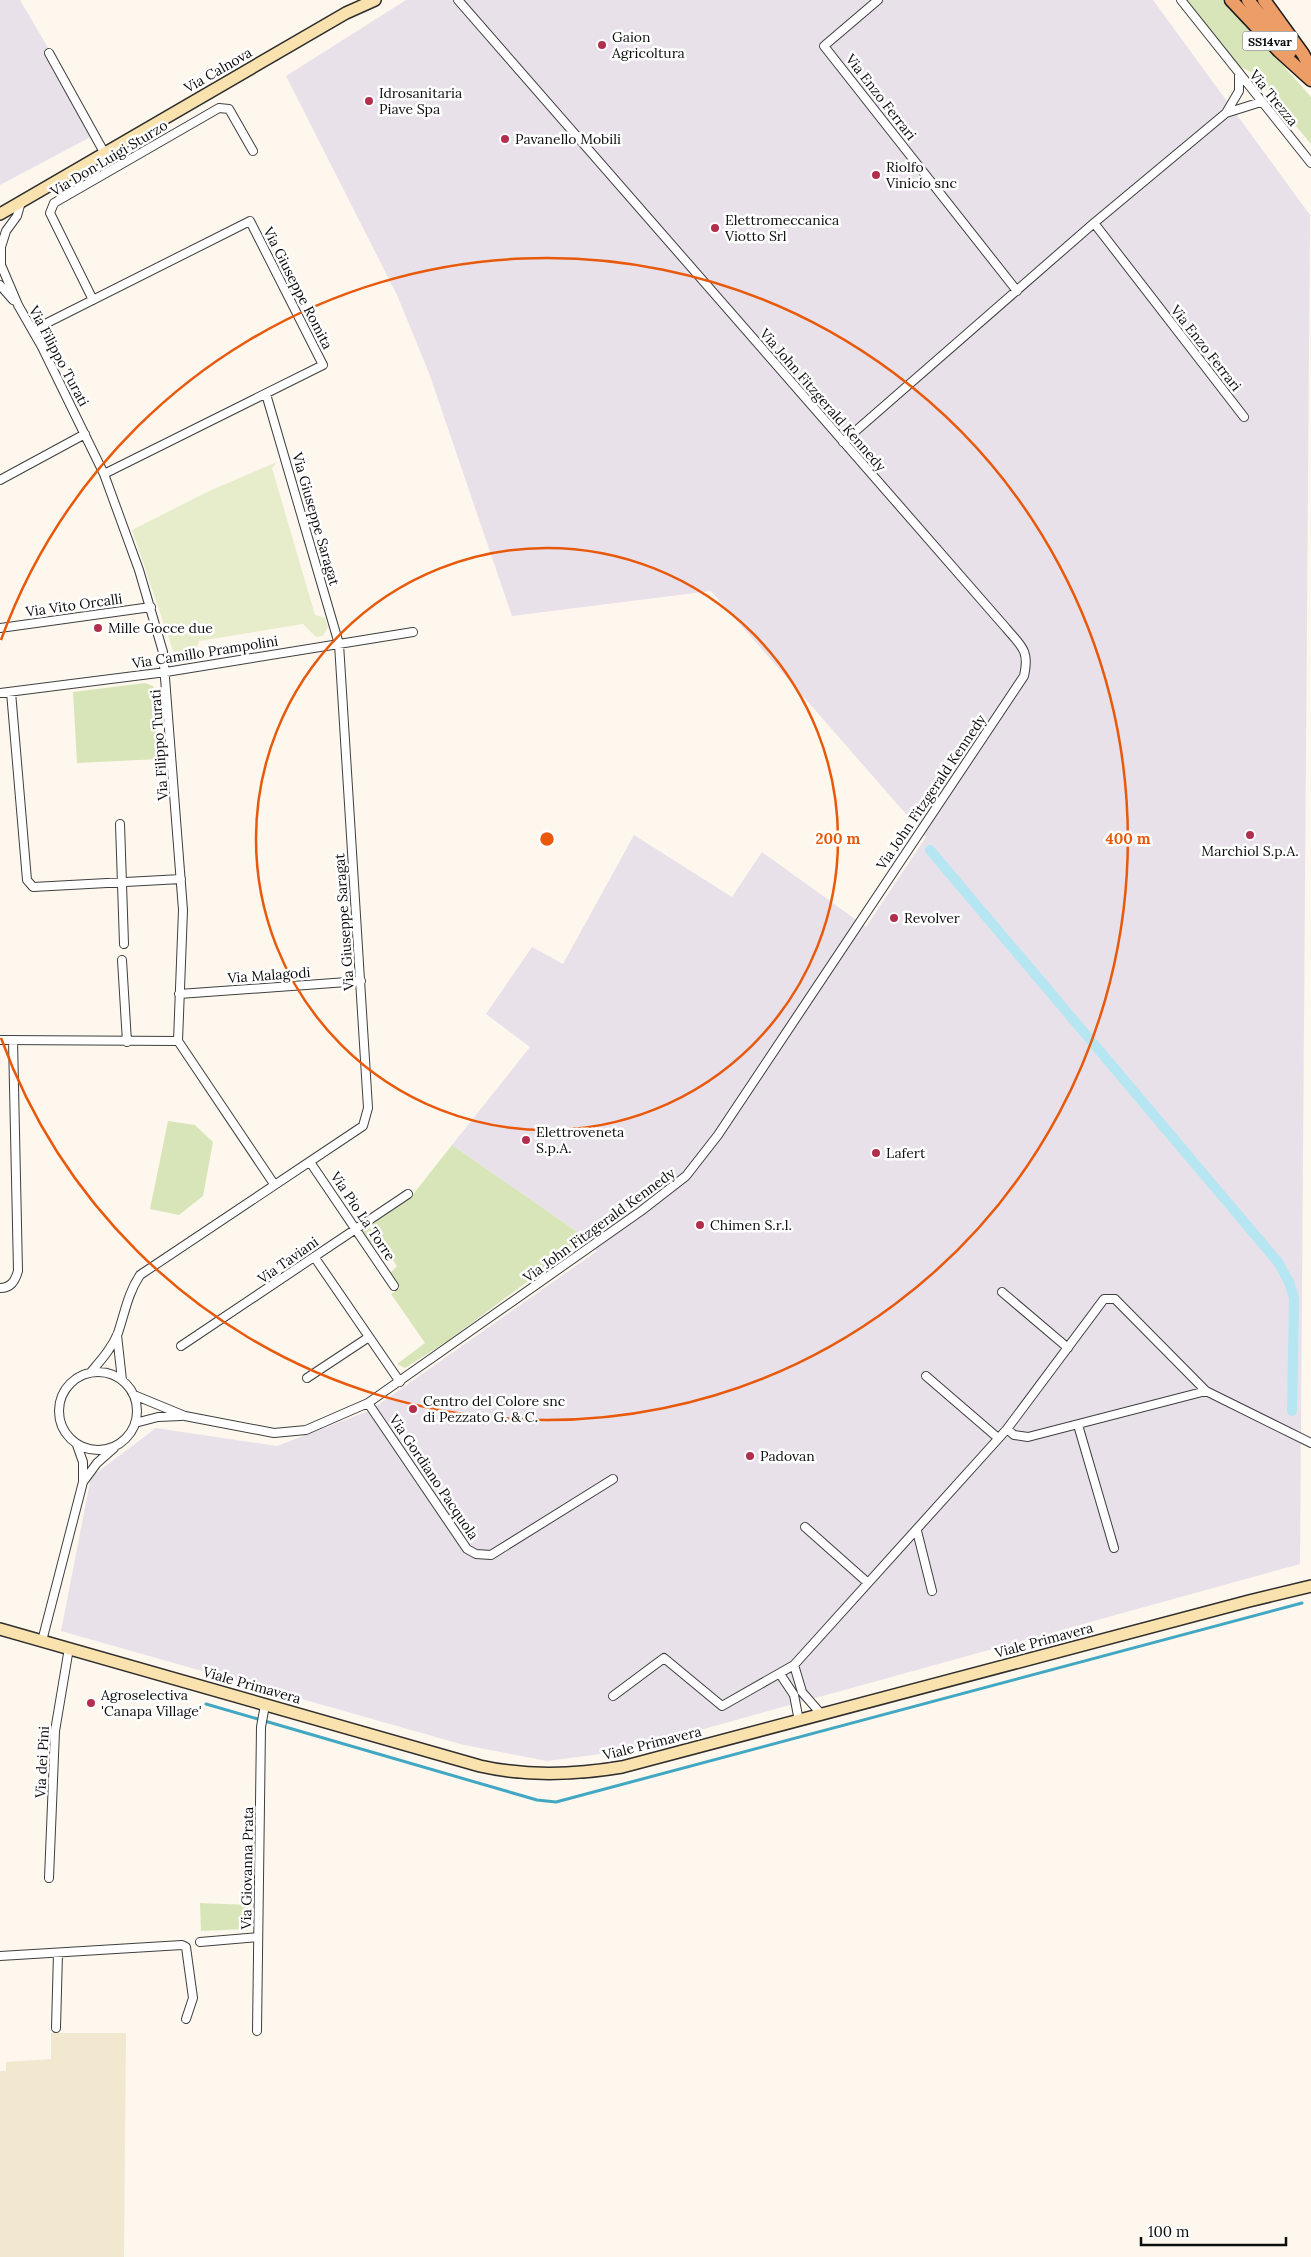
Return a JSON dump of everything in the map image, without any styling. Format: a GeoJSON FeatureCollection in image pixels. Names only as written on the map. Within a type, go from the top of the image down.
{"type":"FeatureCollection","features":[{"type":"Feature","properties":{"kind":"highway","name":"SS14var"},"geometry":{"type":"LineString","coordinates":[[1231,0],[1279,52],[1311,78]]}},
{"type":"Feature","properties":{"kind":"highway"},"geometry":{"type":"LineString","coordinates":[[1248,0],[1311,78]]}},
{"type":"Feature","properties":{"kind":"highway","name":"SS14var"},"geometry":{"type":"LineString","coordinates":[[1264,0],[1303,54],[1311,70]]}},
{"type":"Feature","properties":{"kind":"main road","name":"Via Calnova"},"geometry":{"type":"LineString","coordinates":[[346,13],[361,0]]}},
{"type":"Feature","properties":{"kind":"main road","name":"Via Calnova"},"geometry":{"type":"LineString","coordinates":[[0,214],[346,13],[375,0]]}},
{"type":"Feature","properties":{"kind":"main road","name":"Viale Primavera"},"geometry":{"type":"LineString","coordinates":[[0,1629],[69,1648],[265,1708],[480,1766],[527,1774],[570,1774],[622,1767],[1311,1586]]}},
{"type":"Feature","properties":{"kind":"street","name":"Via John Fitzgerald Kennedy"},"geometry":{"type":"LineString","coordinates":[[122,1380],[134,1395],[185,1416],[274,1433],[306,1430],[368,1403],[642,1211],[686,1176],[718,1136],[1024,676],[1027,662],[1026,652],[458,0]]}},
{"type":"Feature","properties":{"kind":"street","name":"Via Enzo Ferrari"},"geometry":{"type":"LineString","coordinates":[[878,0],[824,46],[1016,291]]}},
{"type":"Feature","properties":{"kind":"street","name":"Via Trezza"},"geometry":{"type":"LineString","coordinates":[[1181,0],[1311,163]]}},
{"type":"Feature","properties":{"kind":"street"},"geometry":{"type":"LineString","coordinates":[[49,53],[104,154]]}},
{"type":"Feature","properties":{"kind":"street"},"geometry":{"type":"LineString","coordinates":[[843,442],[1016,291],[1226,113],[1234,101],[1240,86],[1239,75]]}},
{"type":"Feature","properties":{"kind":"street"},"geometry":{"type":"LineString","coordinates":[[1234,101],[1244,94],[1254,92]]}},
{"type":"Feature","properties":{"kind":"street"},"geometry":{"type":"LineString","coordinates":[[1246,107],[1254,92]]}},
{"type":"Feature","properties":{"kind":"street"},"geometry":{"type":"LineString","coordinates":[[1226,113],[1261,102]]}},
{"type":"Feature","properties":{"kind":"street","name":"Via Don Luigi Sturzo"},"geometry":{"type":"LineString","coordinates":[[94,300],[50,213],[54,203],[219,108],[229,110],[253,151]]}},
{"type":"Feature","properties":{"kind":"street","name":"Via Filippo Turati"},"geometry":{"type":"LineString","coordinates":[[21,202],[17,216],[6,231],[1,247],[0,264],[18,305],[33,330],[104,474],[151,607],[163,652],[183,910],[178,1041]]}},
{"type":"Feature","properties":{"kind":"street","name":"Via Giuseppe Romita"},"geometry":{"type":"LineString","coordinates":[[33,330],[250,221],[323,365],[104,474]]}},
{"type":"Feature","properties":{"kind":"street","name":"Via Enzo Ferrari"},"geometry":{"type":"LineString","coordinates":[[1094,224],[1244,417]]}},
{"type":"Feature","properties":{"kind":"street","name":"Via Filippo Turati"},"geometry":{"type":"LineString","coordinates":[[0,285],[18,305]]}},
{"type":"Feature","properties":{"kind":"street","name":"Via Giuseppe Saragat"},"geometry":{"type":"LineString","coordinates":[[91,1372],[117,1335],[130,1290],[140,1274],[363,1126],[368,1108],[339,644],[266,394]]}},
{"type":"Feature","properties":{"kind":"street"},"geometry":{"type":"LineString","coordinates":[[0,480],[85,434]]}},
{"type":"Feature","properties":{"kind":"street","name":"Via Vito Orcalli"},"geometry":{"type":"LineString","coordinates":[[0,628],[151,607]]}},
{"type":"Feature","properties":{"kind":"street","name":"Via Camillo Prampolini"},"geometry":{"type":"LineString","coordinates":[[0,693],[166,672],[413,632]]}},
{"type":"Feature","properties":{"kind":"street"},"geometry":{"type":"LineString","coordinates":[[11,692],[27,880],[33,887],[181,879]]}},
{"type":"Feature","properties":{"kind":"street"},"geometry":{"type":"LineString","coordinates":[[120,824],[124,883],[124,944]]}},
{"type":"Feature","properties":{"kind":"street"},"geometry":{"type":"LineString","coordinates":[[122,960],[128,1042]]}},
{"type":"Feature","properties":{"kind":"street","name":"Via Malagodi"},"geometry":{"type":"LineString","coordinates":[[179,994],[361,981]]}},
{"type":"Feature","properties":{"kind":"street"},"geometry":{"type":"LineString","coordinates":[[0,1040],[178,1041],[274,1184]]}},
{"type":"Feature","properties":{"kind":"street"},"geometry":{"type":"LineString","coordinates":[[0,1288],[7,1288],[15,1280],[18,1271],[13,1040]]}},
{"type":"Feature","properties":{"kind":"street","name":"Via Pio La Torre"},"geometry":{"type":"LineString","coordinates":[[310,1162],[394,1286]]}},
{"type":"Feature","properties":{"kind":"street","name":"Via Taviani"},"geometry":{"type":"LineString","coordinates":[[182,1346],[408,1194]]}},
{"type":"Feature","properties":{"kind":"street"},"geometry":{"type":"LineString","coordinates":[[314,1258],[400,1382]]}},
{"type":"Feature","properties":{"kind":"street"},"geometry":{"type":"LineString","coordinates":[[1002,1292],[1068,1348]]}},
{"type":"Feature","properties":{"kind":"street"},"geometry":{"type":"LineString","coordinates":[[613,1696],[664,1658],[722,1706],[794,1665],[917,1531],[1007,1429],[1104,1299],[1115,1299],[1206,1391],[1311,1443]]}},
{"type":"Feature","properties":{"kind":"street","name":"Via Giuseppe Saragat"},"geometry":{"type":"LineString","coordinates":[[117,1335],[122,1380]]}},
{"type":"Feature","properties":{"kind":"street"},"geometry":{"type":"LineString","coordinates":[[307,1378],[369,1338]]}},
{"type":"Feature","properties":{"kind":"street"},"geometry":{"type":"LineString","coordinates":[[42,1641],[83,1482],[83,1462],[77,1444],[62,1427],[59,1416],[60,1402],[71,1382],[91,1372],[108,1373],[122,1380]]}},
{"type":"Feature","properties":{"kind":"street"},"geometry":{"type":"LineString","coordinates":[[926,1376],[998,1438]]}},
{"type":"Feature","properties":{"kind":"street"},"geometry":{"type":"LineString","coordinates":[[1007,1429],[1014,1435],[1028,1437],[1206,1391]]}},
{"type":"Feature","properties":{"kind":"street"},"geometry":{"type":"LineString","coordinates":[[83,1482],[97,1463],[129,1435],[135,1423],[137,1409],[134,1395]]}},
{"type":"Feature","properties":{"kind":"street","name":"Via Gordiano Pacquola"},"geometry":{"type":"LineString","coordinates":[[368,1403],[466,1549],[476,1554],[491,1555],[613,1479]]}},
{"type":"Feature","properties":{"kind":"street","name":"Via John Fitzgerald Kennedy"},"geometry":{"type":"LineString","coordinates":[[135,1423],[158,1417],[185,1416]]}},
{"type":"Feature","properties":{"kind":"street"},"geometry":{"type":"LineString","coordinates":[[1078,1425],[1114,1548]]}},
{"type":"Feature","properties":{"kind":"street"},"geometry":{"type":"LineString","coordinates":[[77,1444],[97,1450],[117,1445]]}},
{"type":"Feature","properties":{"kind":"street"},"geometry":{"type":"LineString","coordinates":[[805,1527],[868,1583]]}},
{"type":"Feature","properties":{"kind":"street"},"geometry":{"type":"LineString","coordinates":[[917,1531],[932,1591]]}},
{"type":"Feature","properties":{"kind":"street","name":"Via dei Pini"},"geometry":{"type":"LineString","coordinates":[[49,1878],[55,1731],[69,1648]]}},
{"type":"Feature","properties":{"kind":"street"},"geometry":{"type":"LineString","coordinates":[[794,1665],[802,1692],[822,1715]]}},
{"type":"Feature","properties":{"kind":"street"},"geometry":{"type":"LineString","coordinates":[[780,1674],[794,1695],[800,1721]]}},
{"type":"Feature","properties":{"kind":"street","name":"Via Giovanna Prata"},"geometry":{"type":"LineString","coordinates":[[256,2031],[261,1726],[265,1708]]}},
{"type":"Feature","properties":{"kind":"street"},"geometry":{"type":"LineString","coordinates":[[200,1942],[258,1938]]}},
{"type":"Feature","properties":{"kind":"street"},"geometry":{"type":"LineString","coordinates":[[0,1956],[182,1945],[186,1947],[193,1998],[186,2019]]}},
{"type":"Feature","properties":{"kind":"street"},"geometry":{"type":"LineString","coordinates":[[56,2028],[58,1953]]}},
{"type":"Feature","properties":{"kind":"shaded area"},"geometry":{"type":"Polygon","coordinates":[[[0,0],[20,0],[98,133],[0,185],[0,0]]]}},
{"type":"Feature","properties":{"kind":"shaded area"},"geometry":{"type":"Polygon","coordinates":[[[406,0],[1153,0],[1310,215],[1300,1564],[624,1751],[547,1761],[464,1745],[61,1631],[91,1477],[156,1428],[277,1446],[371,1410],[597,1251],[586,1238],[452,1145],[530,1047],[486,1014],[532,947],[563,964],[634,835],[732,897],[762,852],[866,927],[926,837],[711,591],[512,616],[429,373],[397,295],[286,76],[406,0]]]}},
{"type":"Feature","properties":{"kind":"shaded area"},"geometry":{"type":"Polygon","coordinates":[[[51,2033],[126,2033],[124,2257],[0,2257],[0,2071],[6,2071],[6,2062],[51,2059],[51,2033]]]}},
{"type":"Feature","properties":{"kind":"green space"},"geometry":{"type":"Polygon","coordinates":[[[1185,0],[1225,0],[1311,97],[1311,144],[1251,72],[1236,65],[1185,0]]]}},
{"type":"Feature","properties":{"kind":"green space"},"geometry":{"type":"Polygon","coordinates":[[[277,462],[272,468],[315,615],[325,618],[328,627],[323,636],[316,637],[303,624],[199,641],[193,657],[181,659],[173,651],[132,530],[209,491],[277,462]]]}},
{"type":"Feature","properties":{"kind":"green space"},"geometry":{"type":"Polygon","coordinates":[[[145,683],[153,686],[155,690],[160,759],[77,763],[73,692],[145,683]]]}},
{"type":"Feature","properties":{"kind":"green space"},"geometry":{"type":"Polygon","coordinates":[[[168,1121],[195,1125],[213,1142],[203,1196],[179,1215],[150,1209],[168,1121]]]}},
{"type":"Feature","properties":{"kind":"green space"},"geometry":{"type":"Polygon","coordinates":[[[452,1145],[586,1238],[449,1340],[405,1368],[397,1364],[425,1343],[391,1294],[400,1288],[389,1274],[397,1266],[381,1243],[374,1247],[362,1231],[411,1197],[452,1145]]]}},
{"type":"Feature","properties":{"kind":"green space"},"geometry":{"type":"Polygon","coordinates":[[[200,1903],[249,1905],[249,1926],[246,1929],[201,1931],[200,1903]]]}},
{"type":"Feature","properties":{"kind":"waterway"},"geometry":{"type":"LineString","coordinates":[[930,850],[1278,1262],[1289,1282],[1294,1298],[1292,1411]]}},
{"type":"Feature","properties":{"kind":"waterway"},"geometry":{"type":"LineString","coordinates":[[206,1704],[537,1800],[556,1802],[1302,1603]]}},
{"type":"Feature","properties":{"kind":"place","name":"Gaion Agricoltura"},"geometry":{"type":"Point","coordinates":[602,45]}},
{"type":"Feature","properties":{"kind":"place","name":"Idrosanitaria Piave Spa"},"geometry":{"type":"Point","coordinates":[369,101]}},
{"type":"Feature","properties":{"kind":"place","name":"Pavanello Mobili"},"geometry":{"type":"Point","coordinates":[505,139]}},
{"type":"Feature","properties":{"kind":"place","name":"Riolfo Vinicio snc"},"geometry":{"type":"Point","coordinates":[876,175]}},
{"type":"Feature","properties":{"kind":"place","name":"Elettromeccanica Viotto Srl"},"geometry":{"type":"Point","coordinates":[715,228]}},
{"type":"Feature","properties":{"kind":"place","name":"Mille Gocce due"},"geometry":{"type":"Point","coordinates":[98,628]}},
{"type":"Feature","properties":{"kind":"place","name":"Marchiol S.p.A."},"geometry":{"type":"Point","coordinates":[1250,835]}},
{"type":"Feature","properties":{"kind":"place","name":"Revolver"},"geometry":{"type":"Point","coordinates":[894,918]}},
{"type":"Feature","properties":{"kind":"place","name":"Elettroveneta S.p.A."},"geometry":{"type":"Point","coordinates":[526,1140]}},
{"type":"Feature","properties":{"kind":"place","name":"Lafert"},"geometry":{"type":"Point","coordinates":[876,1153]}},
{"type":"Feature","properties":{"kind":"place","name":"Chimen S.r.l."},"geometry":{"type":"Point","coordinates":[700,1225]}},
{"type":"Feature","properties":{"kind":"place","name":"Centro del Colore snc di Pezzato G. & C."},"geometry":{"type":"Point","coordinates":[413,1409]}},
{"type":"Feature","properties":{"kind":"place","name":"Padovan"},"geometry":{"type":"Point","coordinates":[750,1456]}},
{"type":"Feature","properties":{"kind":"place","name":"Agroselectiva 'Canapa Village'"},"geometry":{"type":"Point","coordinates":[91,1703]}}]}
